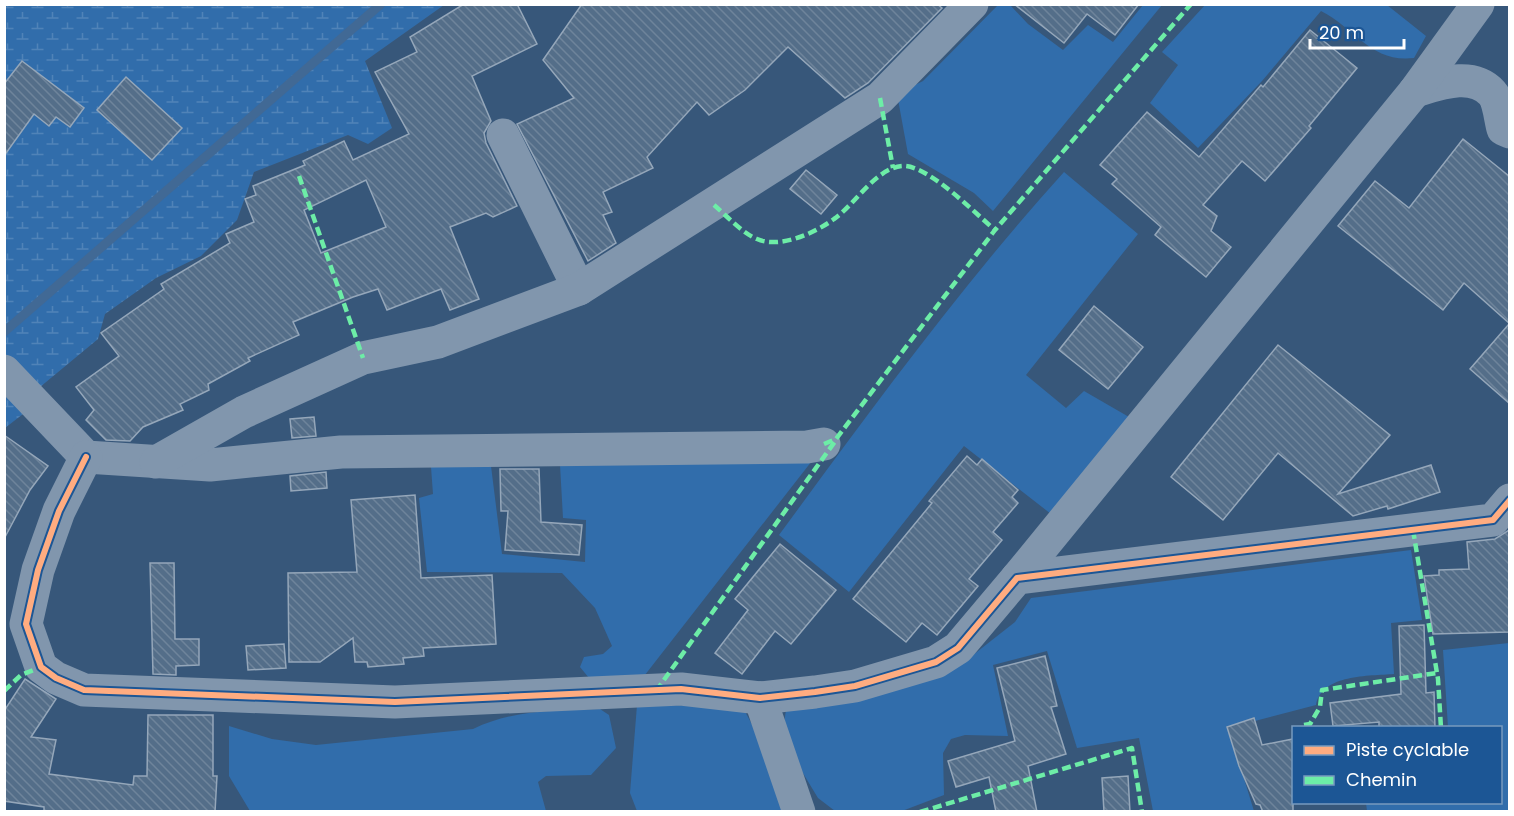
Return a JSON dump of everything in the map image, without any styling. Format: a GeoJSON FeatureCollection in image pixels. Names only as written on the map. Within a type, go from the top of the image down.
{"type":"FeatureCollection","features":[{"type":"Feature","properties":{"kind":"street"},"geometry":{"type":"LineString","coordinates":[[156,462],[244,412],[363,358],[438,342],[579,289],[880,98],[972,4]]}},
{"type":"Feature","properties":{"kind":"street"},"geometry":{"type":"LineString","coordinates":[[86,456],[59,511],[38,570],[26,624],[41,667],[56,678],[84,690],[395,702],[681,689],[760,698],[855,686],[936,662],[958,648],[1017,578],[1415,91],[1478,4]]}},
{"type":"Feature","properties":{"kind":"street"},"geometry":{"type":"LineString","coordinates":[[1415,91],[1462,80],[1480,85],[1492,93],[1503,129],[1509,132]]}},
{"type":"Feature","properties":{"kind":"street"},"geometry":{"type":"LineString","coordinates":[[503,135],[579,289]]}},
{"type":"Feature","properties":{"kind":"street"},"geometry":{"type":"LineString","coordinates":[[4,371],[86,456],[210,465],[341,452],[807,447],[824,444]]}},
{"type":"Feature","properties":{"kind":"street"},"geometry":{"type":"LineString","coordinates":[[1017,578],[1493,520],[1509,500]]}},
{"type":"Feature","properties":{"kind":"street"},"geometry":{"type":"LineString","coordinates":[[760,698],[799,812]]}},
{"type":"Feature","properties":{"kind":"green space"},"geometry":{"type":"Polygon","coordinates":[[[4,5],[444,5],[365,61],[392,128],[368,144],[348,135],[254,172],[237,220],[201,256],[156,278],[105,314],[98,339],[34,392],[5,371],[4,5]]]}},
{"type":"Feature","properties":{"kind":"green space"},"geometry":{"type":"Polygon","coordinates":[[[998,5],[1011,6],[1028,24],[1063,50],[1088,25],[1113,42],[1143,5],[1162,5],[993,211],[974,193],[908,154],[897,94],[923,81],[998,5]]]}},
{"type":"Feature","properties":{"kind":"green space"},"geometry":{"type":"Polygon","coordinates":[[[1205,5],[1387,5],[1426,36],[1414,58],[1386,55],[1364,43],[1321,11],[1262,81],[1198,148],[1150,103],[1178,65],[1162,52],[1205,5]]]}},
{"type":"Feature","properties":{"kind":"green space"},"geometry":{"type":"Polygon","coordinates":[[[1064,172],[1138,234],[1026,375],[1066,408],[1084,391],[1129,417],[1051,514],[964,446],[849,592],[779,535],[952,304],[1064,172]]]}},
{"type":"Feature","properties":{"kind":"green space"},"geometry":{"type":"Polygon","coordinates":[[[4,392],[23,414],[5,428],[4,428],[4,392]]]}},
{"type":"Feature","properties":{"kind":"green space"},"geometry":{"type":"Polygon","coordinates":[[[815,457],[641,680],[589,678],[580,667],[584,657],[603,654],[612,646],[595,608],[562,573],[427,572],[419,498],[433,494],[431,467],[491,466],[502,554],[585,562],[586,520],[563,518],[560,465],[815,457]]]}},
{"type":"Feature","properties":{"kind":"green space"},"geometry":{"type":"Polygon","coordinates":[[[1411,550],[1422,620],[1391,623],[1394,674],[1337,682],[1327,687],[1320,695],[1316,705],[1255,721],[1253,718],[1228,727],[1254,811],[1153,811],[1139,738],[1077,748],[1047,651],[993,665],[1008,736],[965,735],[951,739],[943,753],[944,795],[902,811],[835,811],[818,798],[795,760],[783,730],[786,710],[959,666],[1015,622],[1031,598],[1411,550]]]}},
{"type":"Feature","properties":{"kind":"green space"},"geometry":{"type":"Polygon","coordinates":[[[1509,643],[1509,811],[1367,811],[1366,804],[1502,804],[1502,726],[1448,726],[1443,650],[1509,643]]]}},
{"type":"Feature","properties":{"kind":"green space"},"geometry":{"type":"Polygon","coordinates":[[[637,705],[742,706],[767,752],[784,811],[637,811],[630,793],[637,705]]]}},
{"type":"Feature","properties":{"kind":"green space"},"geometry":{"type":"Polygon","coordinates":[[[600,709],[609,715],[616,748],[591,775],[546,776],[538,782],[546,811],[250,811],[229,776],[229,726],[272,739],[316,745],[473,729],[488,722],[535,712],[600,709]]]}},
{"type":"Feature","properties":{"kind":"building"},"geometry":{"type":"Polygon","coordinates":[[[464,4],[517,4],[537,44],[472,76],[491,121],[484,133],[486,143],[517,206],[493,217],[486,213],[450,227],[479,299],[450,310],[441,289],[387,310],[378,289],[353,297],[293,322],[299,335],[248,358],[250,361],[208,384],[209,390],[180,404],[183,410],[143,427],[130,441],[106,440],[86,420],[94,410],[76,387],[119,356],[101,333],[164,289],[161,284],[230,243],[226,234],[254,222],[245,199],[256,195],[253,186],[305,165],[303,161],[344,141],[353,160],[409,134],[375,72],[417,52],[410,37],[464,4]],[[366,180],[304,210],[321,253],[386,227],[366,180]]]}},
{"type":"Feature","properties":{"kind":"building"},"geometry":{"type":"Polygon","coordinates":[[[582,4],[937,4],[942,8],[868,83],[845,98],[788,47],[745,90],[709,115],[697,102],[647,157],[653,168],[603,192],[612,212],[603,215],[616,243],[588,261],[517,124],[574,98],[543,60],[582,4]]]}},
{"type":"Feature","properties":{"kind":"building"},"geometry":{"type":"Polygon","coordinates":[[[1014,4],[1139,4],[1115,35],[1087,14],[1064,43],[1014,4]]]}},
{"type":"Feature","properties":{"kind":"building"},"geometry":{"type":"Polygon","coordinates":[[[1310,30],[1357,68],[1309,126],[1311,128],[1265,181],[1242,161],[1203,205],[1217,216],[1211,231],[1231,247],[1206,277],[1155,235],[1161,227],[1112,184],[1117,179],[1100,165],[1147,112],[1199,157],[1261,85],[1263,87],[1310,30]]]}},
{"type":"Feature","properties":{"kind":"building"},"geometry":{"type":"Polygon","coordinates":[[[22,61],[84,108],[70,127],[56,117],[49,126],[34,114],[4,156],[4,84],[22,61]]]}},
{"type":"Feature","properties":{"kind":"building"},"geometry":{"type":"Polygon","coordinates":[[[126,77],[182,128],[152,160],[97,110],[126,77]]]}},
{"type":"Feature","properties":{"kind":"building"},"geometry":{"type":"Polygon","coordinates":[[[1463,139],[1509,176],[1509,323],[1464,283],[1443,310],[1338,226],[1375,181],[1409,208],[1463,139]]]}},
{"type":"Feature","properties":{"kind":"building"},"geometry":{"type":"Polygon","coordinates":[[[806,170],[837,195],[821,214],[790,189],[806,170]]]}},
{"type":"Feature","properties":{"kind":"building"},"geometry":{"type":"Polygon","coordinates":[[[1094,306],[1143,347],[1108,389],[1059,350],[1094,306]]]}},
{"type":"Feature","properties":{"kind":"building"},"geometry":{"type":"Polygon","coordinates":[[[1509,324],[1509,403],[1470,369],[1509,324]]]}},
{"type":"Feature","properties":{"kind":"building"},"geometry":{"type":"Polygon","coordinates":[[[1278,345],[1390,435],[1338,494],[1431,465],[1440,492],[1388,509],[1387,506],[1353,516],[1278,453],[1223,520],[1171,477],[1278,345]]]}},
{"type":"Feature","properties":{"kind":"building"},"geometry":{"type":"Polygon","coordinates":[[[314,417],[316,436],[292,438],[290,419],[314,417]]]}},
{"type":"Feature","properties":{"kind":"building"},"geometry":{"type":"Polygon","coordinates":[[[4,435],[48,466],[30,490],[4,539],[4,435]]]}},
{"type":"Feature","properties":{"kind":"building"},"geometry":{"type":"Polygon","coordinates":[[[967,456],[977,465],[982,459],[1018,490],[1012,497],[1018,503],[993,532],[1002,540],[969,579],[978,586],[937,635],[922,623],[906,642],[853,599],[932,503],[929,501],[967,456]]]}},
{"type":"Feature","properties":{"kind":"building"},"geometry":{"type":"Polygon","coordinates":[[[500,469],[539,469],[541,522],[582,525],[579,555],[505,550],[508,511],[501,511],[500,469]]]}},
{"type":"Feature","properties":{"kind":"building"},"geometry":{"type":"Polygon","coordinates":[[[326,472],[327,488],[291,491],[290,476],[326,472]]]}},
{"type":"Feature","properties":{"kind":"building"},"geometry":{"type":"Polygon","coordinates":[[[415,495],[421,578],[492,575],[496,644],[423,648],[424,656],[403,658],[404,664],[368,667],[367,662],[355,662],[353,638],[320,662],[289,662],[288,573],[357,572],[351,500],[415,495]]]}},
{"type":"Feature","properties":{"kind":"building"},"geometry":{"type":"Polygon","coordinates":[[[1509,530],[1509,632],[1433,634],[1424,576],[1439,575],[1439,570],[1469,569],[1467,542],[1495,539],[1509,530]]]}},
{"type":"Feature","properties":{"kind":"building"},"geometry":{"type":"Polygon","coordinates":[[[780,544],[836,590],[791,644],[775,631],[742,674],[715,653],[748,610],[735,599],[780,544]]]}},
{"type":"Feature","properties":{"kind":"building"},"geometry":{"type":"Polygon","coordinates":[[[150,563],[174,563],[175,639],[199,639],[199,665],[176,666],[176,675],[153,674],[150,563]]]}},
{"type":"Feature","properties":{"kind":"building"},"geometry":{"type":"Polygon","coordinates":[[[1424,625],[1426,693],[1434,692],[1435,726],[1379,726],[1379,722],[1333,726],[1330,703],[1401,694],[1399,626],[1424,625]]]}},
{"type":"Feature","properties":{"kind":"building"},"geometry":{"type":"Polygon","coordinates":[[[284,644],[286,668],[248,670],[246,646],[284,644]]]}},
{"type":"Feature","properties":{"kind":"building"},"geometry":{"type":"Polygon","coordinates":[[[1045,656],[1057,706],[1051,707],[1066,754],[1028,766],[1037,812],[996,812],[989,777],[956,787],[948,761],[1015,741],[997,668],[1045,656]]]}},
{"type":"Feature","properties":{"kind":"building"},"geometry":{"type":"Polygon","coordinates":[[[25,679],[56,699],[31,737],[56,740],[49,774],[133,785],[134,776],[147,776],[148,715],[213,715],[213,776],[217,776],[215,812],[44,812],[44,807],[4,801],[4,711],[25,679]]]}},
{"type":"Feature","properties":{"kind":"building"},"geometry":{"type":"Polygon","coordinates":[[[1254,718],[1262,745],[1292,739],[1293,812],[1263,812],[1260,805],[1256,804],[1239,766],[1227,727],[1254,718]]]}},
{"type":"Feature","properties":{"kind":"building"},"geometry":{"type":"Polygon","coordinates":[[[1128,776],[1130,812],[1104,812],[1102,778],[1128,776]]]}},
{"type":"Feature","properties":{"kind":"waterway"},"geometry":{"type":"LineString","coordinates":[[4,332],[381,4]]}},
{"type":"Feature","properties":{"kind":"marked path"},"geometry":{"type":"LineString","coordinates":[[824,444],[836,439],[995,230],[1191,4]]}},
{"type":"Feature","properties":{"kind":"marked path"},"geometry":{"type":"LineString","coordinates":[[880,98],[893,168]]}},
{"type":"Feature","properties":{"kind":"marked path"},"geometry":{"type":"LineString","coordinates":[[714,205],[751,236],[766,242],[786,241],[826,224],[842,213],[876,178],[896,167],[906,166],[940,183],[995,230]]}},
{"type":"Feature","properties":{"kind":"marked path"},"geometry":{"type":"LineString","coordinates":[[299,176],[363,358]]}},
{"type":"Feature","properties":{"kind":"marked path"},"geometry":{"type":"LineString","coordinates":[[656,691],[836,440]]}},
{"type":"Feature","properties":{"kind":"marked path"},"geometry":{"type":"LineString","coordinates":[[1413,530],[1438,679],[1441,726]]}},
{"type":"Feature","properties":{"kind":"marked path"},"geometry":{"type":"LineString","coordinates":[[4,691],[21,675],[41,667]]}},
{"type":"Feature","properties":{"kind":"marked path"},"geometry":{"type":"LineString","coordinates":[[1304,725],[1310,724],[1320,707],[1322,690],[1437,673]]}},
{"type":"Feature","properties":{"kind":"marked path"},"geometry":{"type":"LineString","coordinates":[[920,812],[1132,748],[1142,812]]}},
{"type":"Feature","properties":{"kind":"cycle path"},"geometry":{"type":"LineString","coordinates":[[86,457],[59,511],[38,570],[26,624],[41,667],[56,678],[84,690],[395,702],[681,689],[760,698],[855,686],[936,662],[958,648],[1017,578],[1493,520],[1510,500]]}}]}
